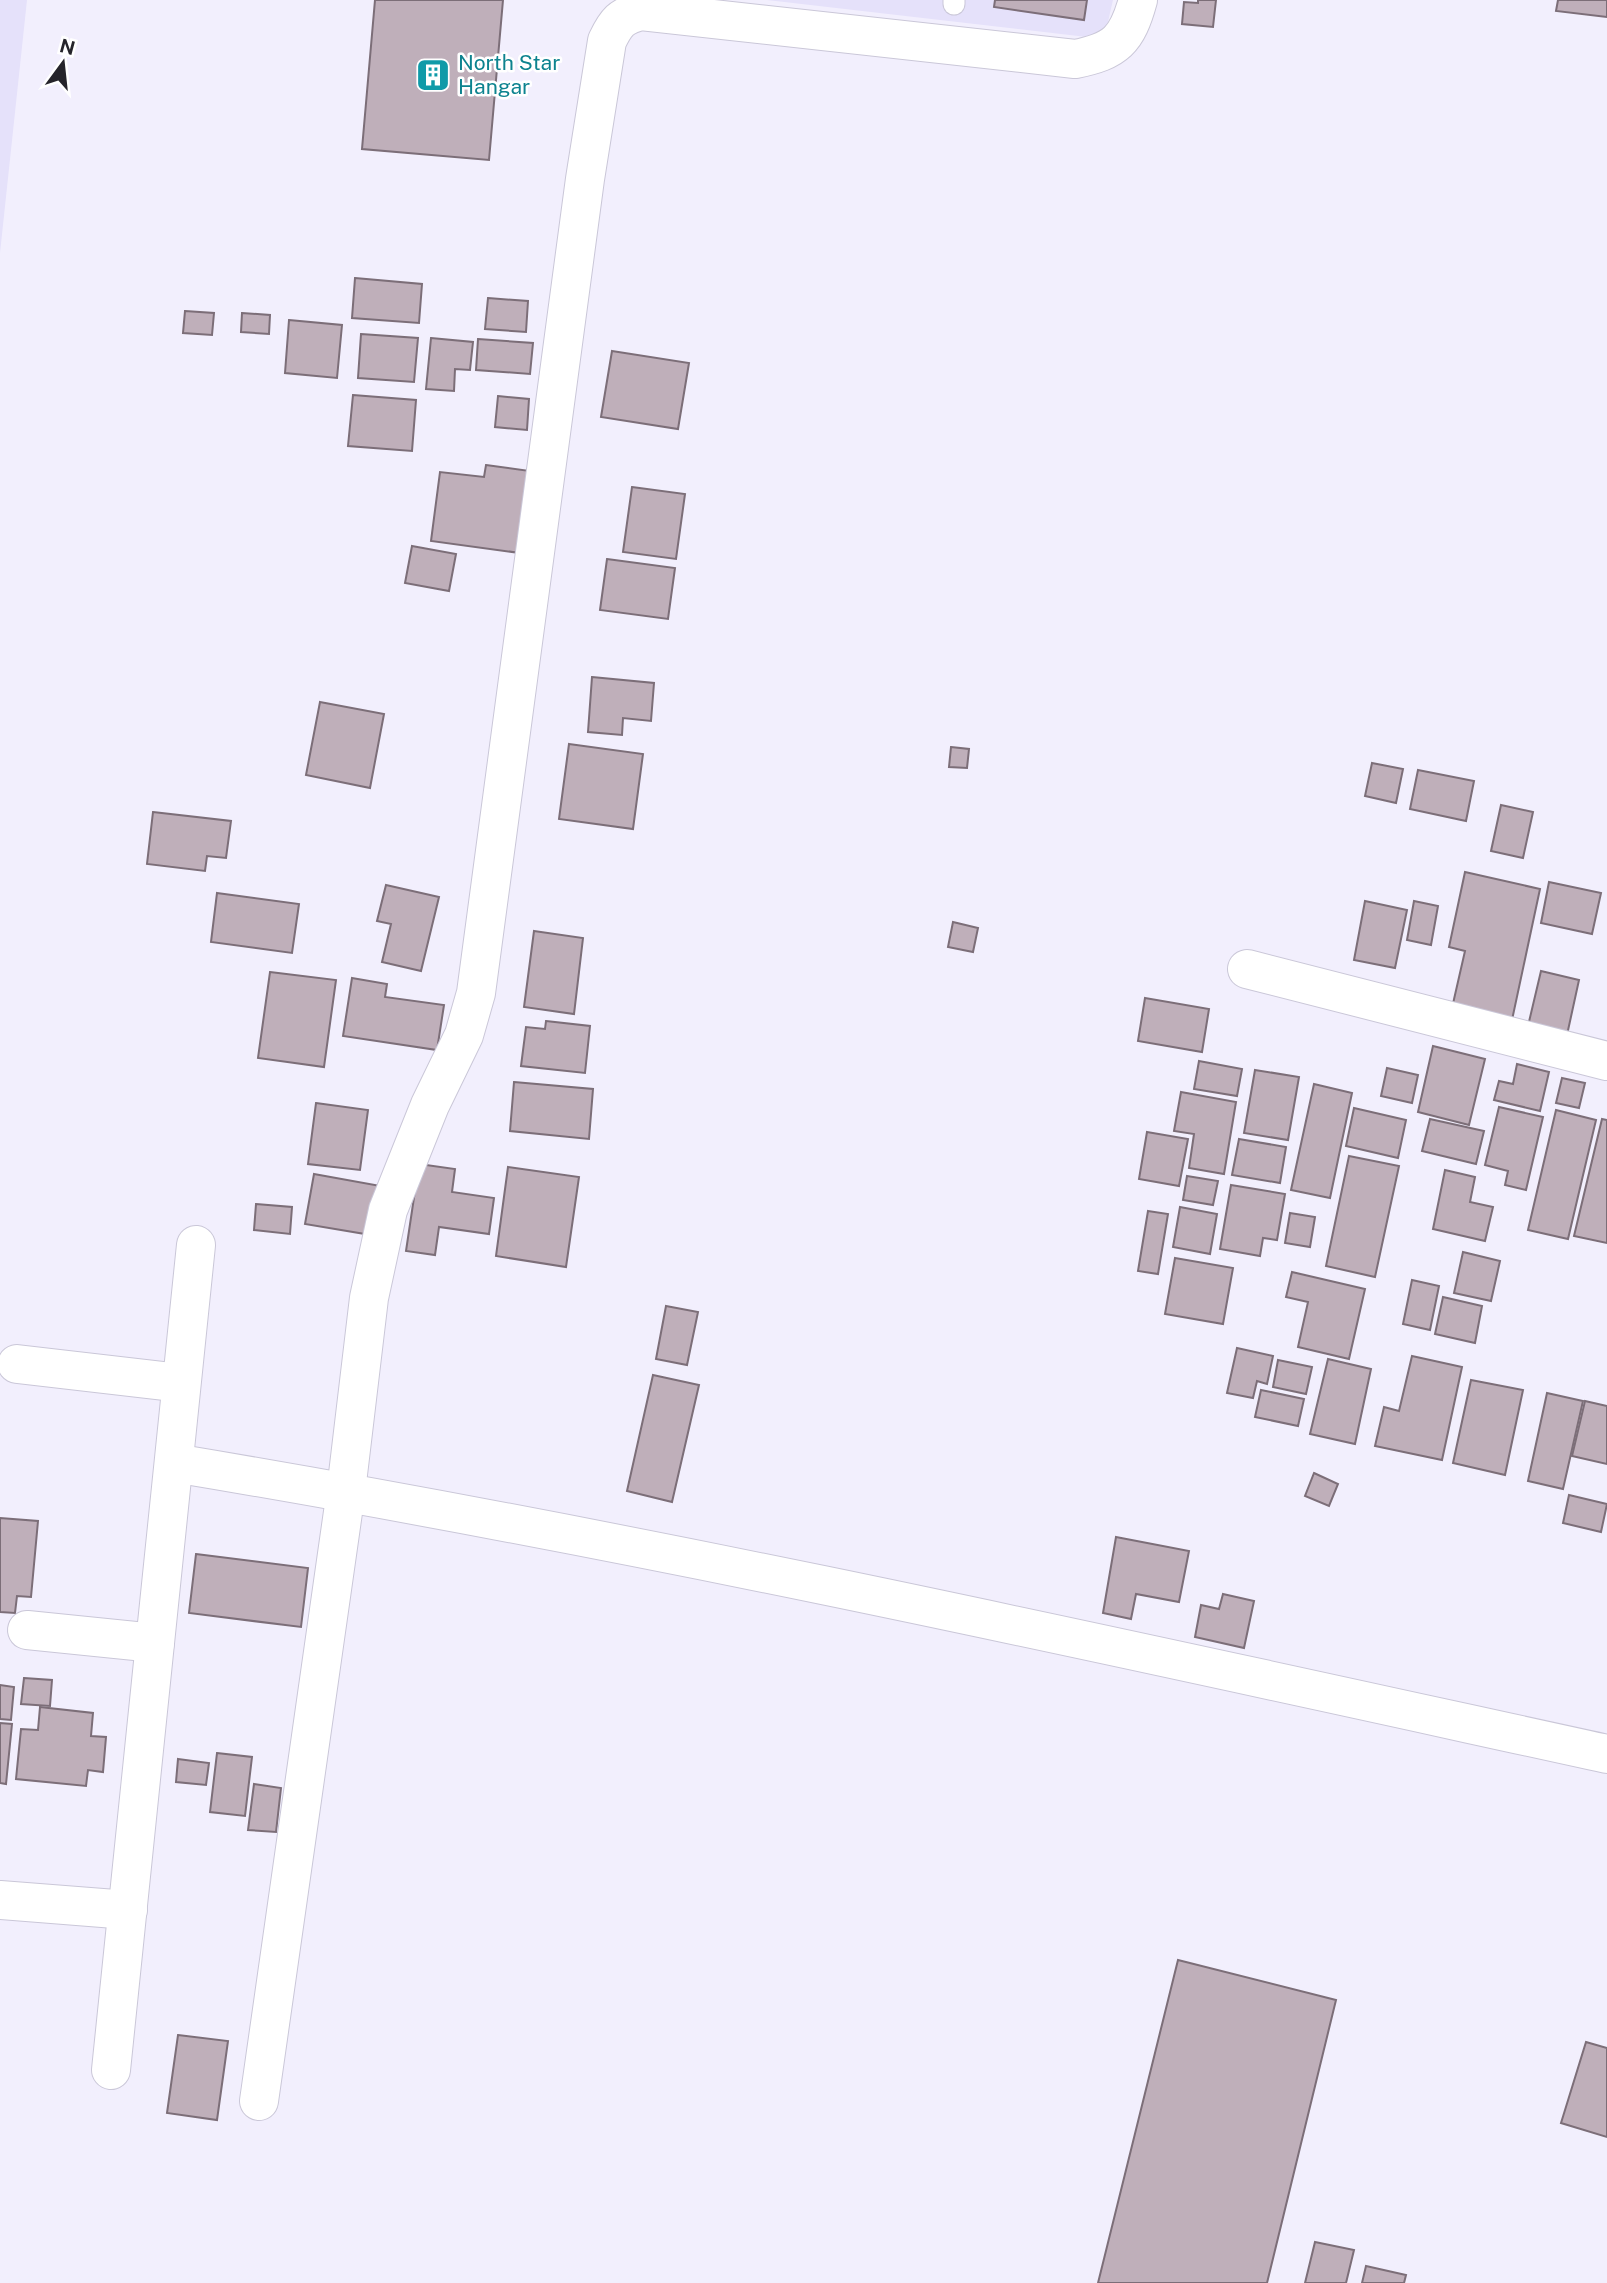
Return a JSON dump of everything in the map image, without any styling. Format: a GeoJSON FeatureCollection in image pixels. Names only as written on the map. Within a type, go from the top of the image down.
{"type":"FeatureCollection","features":[{"type":"Feature","properties":{"kind":"street"},"geometry":{"type":"LineString","coordinates":[[260,2101],[346,1492],[369,1298],[388,1210],[430,1105],[464,1035],[476,993],[585,179],[607,41],[615,24],[624,15],[641,11],[1075,59],[1098,54],[1119,43],[1130,27],[1138,0]]}},
{"type":"Feature","properties":{"kind":"street"},"geometry":{"type":"LineString","coordinates":[[1247,969],[1607,1061]]}},
{"type":"Feature","properties":{"kind":"street"},"geometry":{"type":"LineString","coordinates":[[111,2070],[196,1245]]}},
{"type":"Feature","properties":{"kind":"street"},"geometry":{"type":"LineString","coordinates":[[17,1364],[181,1383]]}},
{"type":"Feature","properties":{"kind":"street"},"geometry":{"type":"LineString","coordinates":[[174,1463],[346,1492],[978,1616],[1607,1754]]}},
{"type":"Feature","properties":{"kind":"street"},"geometry":{"type":"LineString","coordinates":[[27,1630],[155,1643]]}},
{"type":"Feature","properties":{"kind":"street"},"geometry":{"type":"LineString","coordinates":[[0,1900],[128,1910]]}},
{"type":"Feature","properties":{"kind":"shaded area"},"geometry":{"type":"Polygon","coordinates":[[[0,0],[27,0],[0,253],[0,0]]]}},
{"type":"Feature","properties":{"kind":"shaded area"},"geometry":{"type":"Polygon","coordinates":[[[767,0],[1113,0],[1104,39],[767,0]]]}},
{"type":"Feature","properties":{"kind":"building","name":"North Star Hangar"},"geometry":{"type":"Polygon","coordinates":[[[375,0],[503,0],[489,160],[362,149],[375,0]]]}},
{"type":"Feature","properties":{"kind":"building"},"geometry":{"type":"Polygon","coordinates":[[[995,0],[1087,0],[1084,20],[994,7],[995,0]]]}},
{"type":"Feature","properties":{"kind":"building"},"geometry":{"type":"Polygon","coordinates":[[[1198,0],[1216,0],[1213,27],[1182,24],[1184,2],[1198,3],[1198,0]]]}},
{"type":"Feature","properties":{"kind":"building"},"geometry":{"type":"Polygon","coordinates":[[[1558,0],[1607,0],[1607,17],[1556,11],[1558,0]]]}},
{"type":"Feature","properties":{"kind":"building"},"geometry":{"type":"Polygon","coordinates":[[[355,278],[422,284],[419,323],[352,318],[355,278]]]}},
{"type":"Feature","properties":{"kind":"building"},"geometry":{"type":"Polygon","coordinates":[[[488,298],[528,301],[526,332],[485,329],[488,298]]]}},
{"type":"Feature","properties":{"kind":"building"},"geometry":{"type":"Polygon","coordinates":[[[185,311],[214,313],[212,335],[183,333],[185,311]]]}},
{"type":"Feature","properties":{"kind":"building"},"geometry":{"type":"Polygon","coordinates":[[[242,313],[270,315],[269,334],[241,332],[242,313]]]}},
{"type":"Feature","properties":{"kind":"building"},"geometry":{"type":"Polygon","coordinates":[[[289,320],[342,325],[337,378],[285,373],[289,320]]]}},
{"type":"Feature","properties":{"kind":"building"},"geometry":{"type":"Polygon","coordinates":[[[361,334],[418,338],[414,382],[358,378],[361,334]]]}},
{"type":"Feature","properties":{"kind":"building"},"geometry":{"type":"Polygon","coordinates":[[[431,338],[473,342],[470,370],[455,369],[454,391],[426,389],[431,338]]]}},
{"type":"Feature","properties":{"kind":"building"},"geometry":{"type":"Polygon","coordinates":[[[478,339],[533,343],[530,374],[476,370],[478,339]]]}},
{"type":"Feature","properties":{"kind":"building"},"geometry":{"type":"Polygon","coordinates":[[[612,351],[689,363],[678,429],[601,417],[612,351]]]}},
{"type":"Feature","properties":{"kind":"building"},"geometry":{"type":"Polygon","coordinates":[[[353,395],[416,400],[412,451],[348,446],[353,395]]]}},
{"type":"Feature","properties":{"kind":"building"},"geometry":{"type":"Polygon","coordinates":[[[498,396],[529,399],[527,430],[495,427],[498,396]]]}},
{"type":"Feature","properties":{"kind":"building"},"geometry":{"type":"Polygon","coordinates":[[[486,465],[530,471],[520,553],[431,541],[440,472],[484,477],[486,465]]]}},
{"type":"Feature","properties":{"kind":"building"},"geometry":{"type":"Polygon","coordinates":[[[632,487],[685,494],[676,559],[623,552],[632,487]]]}},
{"type":"Feature","properties":{"kind":"building"},"geometry":{"type":"Polygon","coordinates":[[[412,546],[456,554],[449,591],[405,583],[412,546]]]}},
{"type":"Feature","properties":{"kind":"building"},"geometry":{"type":"Polygon","coordinates":[[[607,559],[675,568],[668,619],[600,610],[607,559]]]}},
{"type":"Feature","properties":{"kind":"building"},"geometry":{"type":"Polygon","coordinates":[[[592,677],[654,683],[651,721],[623,718],[622,735],[588,732],[592,677]]]}},
{"type":"Feature","properties":{"kind":"building"},"geometry":{"type":"Polygon","coordinates":[[[320,702],[384,714],[370,788],[306,775],[320,702]]]}},
{"type":"Feature","properties":{"kind":"building"},"geometry":{"type":"Polygon","coordinates":[[[569,744],[643,754],[633,829],[559,819],[569,744]]]}},
{"type":"Feature","properties":{"kind":"building"},"geometry":{"type":"Polygon","coordinates":[[[951,747],[969,749],[967,768],[949,767],[951,747]]]}},
{"type":"Feature","properties":{"kind":"building"},"geometry":{"type":"Polygon","coordinates":[[[1372,763],[1403,769],[1396,803],[1365,796],[1372,763]]]}},
{"type":"Feature","properties":{"kind":"building"},"geometry":{"type":"Polygon","coordinates":[[[1418,770],[1474,781],[1466,821],[1410,809],[1418,770]]]}},
{"type":"Feature","properties":{"kind":"building"},"geometry":{"type":"Polygon","coordinates":[[[1501,805],[1533,812],[1523,858],[1491,851],[1501,805]]]}},
{"type":"Feature","properties":{"kind":"building"},"geometry":{"type":"Polygon","coordinates":[[[153,812],[231,821],[226,858],[207,856],[205,871],[147,864],[153,812]]]}},
{"type":"Feature","properties":{"kind":"building"},"geometry":{"type":"Polygon","coordinates":[[[1465,872],[1540,889],[1512,1020],[1452,1008],[1465,951],[1449,947],[1465,872]]]}},
{"type":"Feature","properties":{"kind":"building"},"geometry":{"type":"Polygon","coordinates":[[[1549,882],[1601,893],[1592,934],[1541,923],[1549,882]]]}},
{"type":"Feature","properties":{"kind":"building"},"geometry":{"type":"Polygon","coordinates":[[[386,885],[439,897],[421,971],[382,962],[391,924],[377,921],[386,885]]]}},
{"type":"Feature","properties":{"kind":"building"},"geometry":{"type":"Polygon","coordinates":[[[217,893],[299,904],[292,953],[211,942],[217,893]]]}},
{"type":"Feature","properties":{"kind":"building"},"geometry":{"type":"Polygon","coordinates":[[[1365,901],[1407,910],[1395,968],[1354,960],[1365,901]]]}},
{"type":"Feature","properties":{"kind":"building"},"geometry":{"type":"Polygon","coordinates":[[[1414,901],[1438,906],[1431,945],[1407,940],[1414,901]]]}},
{"type":"Feature","properties":{"kind":"building"},"geometry":{"type":"Polygon","coordinates":[[[953,922],[978,928],[973,952],[948,947],[953,922]]]}},
{"type":"Feature","properties":{"kind":"building"},"geometry":{"type":"Polygon","coordinates":[[[534,931],[583,938],[574,1014],[524,1007],[534,931]]]}},
{"type":"Feature","properties":{"kind":"building"},"geometry":{"type":"Polygon","coordinates":[[[1541,971],[1579,980],[1567,1035],[1528,1026],[1541,971]]]}},
{"type":"Feature","properties":{"kind":"building"},"geometry":{"type":"Polygon","coordinates":[[[270,972],[336,980],[324,1067],[258,1058],[270,972]]]}},
{"type":"Feature","properties":{"kind":"building"},"geometry":{"type":"Polygon","coordinates":[[[352,978],[387,984],[385,997],[444,1005],[437,1050],[343,1036],[352,978]]]}},
{"type":"Feature","properties":{"kind":"building"},"geometry":{"type":"Polygon","coordinates":[[[1145,998],[1209,1009],[1202,1052],[1138,1041],[1145,998]]]}},
{"type":"Feature","properties":{"kind":"building"},"geometry":{"type":"Polygon","coordinates":[[[546,1021],[590,1026],[585,1073],[521,1066],[526,1027],[545,1029],[546,1021]]]}},
{"type":"Feature","properties":{"kind":"building"},"geometry":{"type":"Polygon","coordinates":[[[1433,1046],[1485,1059],[1469,1125],[1418,1112],[1433,1046]]]}},
{"type":"Feature","properties":{"kind":"building"},"geometry":{"type":"Polygon","coordinates":[[[1199,1061],[1242,1069],[1237,1096],[1194,1089],[1199,1061]]]}},
{"type":"Feature","properties":{"kind":"building"},"geometry":{"type":"Polygon","coordinates":[[[1517,1064],[1549,1072],[1540,1111],[1494,1100],[1499,1081],[1513,1084],[1517,1064]]]}},
{"type":"Feature","properties":{"kind":"building"},"geometry":{"type":"Polygon","coordinates":[[[1387,1068],[1418,1075],[1412,1103],[1381,1096],[1387,1068]]]}},
{"type":"Feature","properties":{"kind":"building"},"geometry":{"type":"Polygon","coordinates":[[[1255,1070],[1299,1077],[1288,1140],[1244,1133],[1255,1070]]]}},
{"type":"Feature","properties":{"kind":"building"},"geometry":{"type":"Polygon","coordinates":[[[1562,1078],[1585,1083],[1579,1108],[1556,1103],[1562,1078]]]}},
{"type":"Feature","properties":{"kind":"building"},"geometry":{"type":"Polygon","coordinates":[[[514,1082],[593,1089],[589,1139],[510,1131],[514,1082]]]}},
{"type":"Feature","properties":{"kind":"building"},"geometry":{"type":"Polygon","coordinates":[[[1314,1084],[1352,1093],[1330,1198],[1291,1190],[1314,1084]]]}},
{"type":"Feature","properties":{"kind":"building"},"geometry":{"type":"Polygon","coordinates":[[[1181,1092],[1236,1102],[1224,1174],[1189,1168],[1194,1134],[1174,1131],[1181,1092]]]}},
{"type":"Feature","properties":{"kind":"building"},"geometry":{"type":"Polygon","coordinates":[[[316,1103],[368,1110],[360,1170],[308,1164],[316,1103]]]}},
{"type":"Feature","properties":{"kind":"building"},"geometry":{"type":"Polygon","coordinates":[[[1499,1107],[1543,1117],[1526,1190],[1505,1185],[1508,1171],[1485,1165],[1499,1107]]]}},
{"type":"Feature","properties":{"kind":"building"},"geometry":{"type":"Polygon","coordinates":[[[1354,1108],[1406,1120],[1398,1158],[1346,1146],[1354,1108]]]}},
{"type":"Feature","properties":{"kind":"building"},"geometry":{"type":"Polygon","coordinates":[[[1556,1110],[1596,1120],[1568,1239],[1528,1230],[1556,1110]]]}},
{"type":"Feature","properties":{"kind":"building"},"geometry":{"type":"Polygon","coordinates":[[[1430,1119],[1484,1131],[1476,1164],[1422,1151],[1430,1119]]]}},
{"type":"Feature","properties":{"kind":"building"},"geometry":{"type":"Polygon","coordinates":[[[1602,1119],[1607,1120],[1607,1243],[1574,1236],[1602,1119]]]}},
{"type":"Feature","properties":{"kind":"building"},"geometry":{"type":"Polygon","coordinates":[[[1147,1132],[1188,1139],[1179,1186],[1139,1179],[1147,1132]]]}},
{"type":"Feature","properties":{"kind":"building"},"geometry":{"type":"Polygon","coordinates":[[[1239,1139],[1286,1147],[1280,1183],[1232,1175],[1239,1139]]]}},
{"type":"Feature","properties":{"kind":"building"},"geometry":{"type":"Polygon","coordinates":[[[1349,1156],[1399,1166],[1375,1277],[1326,1266],[1349,1156]]]}},
{"type":"Feature","properties":{"kind":"building"},"geometry":{"type":"Polygon","coordinates":[[[419,1164],[455,1169],[452,1192],[494,1198],[489,1234],[439,1227],[435,1255],[406,1251],[419,1164]]]}},
{"type":"Feature","properties":{"kind":"building"},"geometry":{"type":"Polygon","coordinates":[[[508,1167],[579,1177],[566,1267],[496,1256],[508,1167]]]}},
{"type":"Feature","properties":{"kind":"building"},"geometry":{"type":"Polygon","coordinates":[[[1445,1170],[1475,1177],[1470,1202],[1493,1207],[1485,1241],[1433,1229],[1445,1170]]]}},
{"type":"Feature","properties":{"kind":"building"},"geometry":{"type":"Polygon","coordinates":[[[314,1174],[386,1187],[377,1236],[305,1224],[314,1174]]]}},
{"type":"Feature","properties":{"kind":"building"},"geometry":{"type":"Polygon","coordinates":[[[1187,1176],[1218,1181],[1213,1205],[1183,1200],[1187,1176]]]}},
{"type":"Feature","properties":{"kind":"building"},"geometry":{"type":"Polygon","coordinates":[[[1231,1185],[1285,1194],[1277,1240],[1263,1238],[1260,1256],[1220,1249],[1231,1185]]]}},
{"type":"Feature","properties":{"kind":"building"},"geometry":{"type":"Polygon","coordinates":[[[256,1204],[292,1207],[290,1234],[254,1230],[256,1204]]]}},
{"type":"Feature","properties":{"kind":"building"},"geometry":{"type":"Polygon","coordinates":[[[1180,1207],[1217,1214],[1210,1254],[1173,1247],[1180,1207]]]}},
{"type":"Feature","properties":{"kind":"building"},"geometry":{"type":"Polygon","coordinates":[[[1148,1211],[1168,1214],[1158,1274],[1138,1271],[1148,1211]]]}},
{"type":"Feature","properties":{"kind":"building"},"geometry":{"type":"Polygon","coordinates":[[[1290,1213],[1315,1217],[1310,1247],[1285,1243],[1290,1213]]]}},
{"type":"Feature","properties":{"kind":"building"},"geometry":{"type":"Polygon","coordinates":[[[1463,1252],[1500,1261],[1491,1301],[1454,1293],[1463,1252]]]}},
{"type":"Feature","properties":{"kind":"building"},"geometry":{"type":"Polygon","coordinates":[[[1175,1258],[1233,1268],[1223,1324],[1165,1314],[1175,1258]]]}},
{"type":"Feature","properties":{"kind":"building"},"geometry":{"type":"Polygon","coordinates":[[[1292,1272],[1365,1289],[1349,1359],[1298,1347],[1308,1302],[1286,1297],[1292,1272]]]}},
{"type":"Feature","properties":{"kind":"building"},"geometry":{"type":"Polygon","coordinates":[[[1412,1280],[1439,1286],[1430,1330],[1403,1324],[1412,1280]]]}},
{"type":"Feature","properties":{"kind":"building"},"geometry":{"type":"Polygon","coordinates":[[[1443,1297],[1482,1306],[1475,1343],[1435,1334],[1443,1297]]]}},
{"type":"Feature","properties":{"kind":"building"},"geometry":{"type":"Polygon","coordinates":[[[666,1306],[698,1312],[687,1365],[656,1359],[666,1306]]]}},
{"type":"Feature","properties":{"kind":"building"},"geometry":{"type":"Polygon","coordinates":[[[1237,1348],[1273,1356],[1267,1384],[1257,1381],[1253,1398],[1227,1393],[1237,1348]]]}},
{"type":"Feature","properties":{"kind":"building"},"geometry":{"type":"Polygon","coordinates":[[[1412,1356],[1462,1367],[1442,1460],[1375,1446],[1384,1407],[1399,1411],[1412,1356]]]}},
{"type":"Feature","properties":{"kind":"building"},"geometry":{"type":"Polygon","coordinates":[[[1328,1359],[1371,1369],[1355,1444],[1310,1434],[1328,1359]]]}},
{"type":"Feature","properties":{"kind":"building"},"geometry":{"type":"Polygon","coordinates":[[[1278,1360],[1312,1367],[1306,1394],[1273,1387],[1278,1360]]]}},
{"type":"Feature","properties":{"kind":"building"},"geometry":{"type":"Polygon","coordinates":[[[653,1375],[699,1385],[672,1502],[627,1491],[653,1375]]]}},
{"type":"Feature","properties":{"kind":"building"},"geometry":{"type":"Polygon","coordinates":[[[1471,1380],[1523,1390],[1505,1475],[1453,1463],[1471,1380]]]}},
{"type":"Feature","properties":{"kind":"building"},"geometry":{"type":"Polygon","coordinates":[[[1261,1390],[1304,1399],[1298,1426],[1255,1417],[1261,1390]]]}},
{"type":"Feature","properties":{"kind":"building"},"geometry":{"type":"Polygon","coordinates":[[[1547,1393],[1583,1401],[1563,1489],[1528,1481],[1547,1393]]]}},
{"type":"Feature","properties":{"kind":"building"},"geometry":{"type":"Polygon","coordinates":[[[1585,1401],[1607,1406],[1607,1464],[1572,1456],[1585,1401]]]}},
{"type":"Feature","properties":{"kind":"building"},"geometry":{"type":"Polygon","coordinates":[[[1314,1473],[1338,1484],[1329,1506],[1305,1496],[1314,1473]]]}},
{"type":"Feature","properties":{"kind":"building"},"geometry":{"type":"Polygon","coordinates":[[[1569,1495],[1607,1504],[1601,1532],[1563,1523],[1569,1495]]]}},
{"type":"Feature","properties":{"kind":"building"},"geometry":{"type":"Polygon","coordinates":[[[0,1518],[38,1521],[31,1597],[17,1596],[15,1613],[0,1612],[0,1518]]]}},
{"type":"Feature","properties":{"kind":"building"},"geometry":{"type":"Polygon","coordinates":[[[1116,1537],[1189,1551],[1179,1602],[1136,1594],[1131,1619],[1103,1613],[1116,1537]]]}},
{"type":"Feature","properties":{"kind":"building"},"geometry":{"type":"Polygon","coordinates":[[[196,1554],[308,1568],[301,1627],[189,1613],[196,1554]]]}},
{"type":"Feature","properties":{"kind":"building"},"geometry":{"type":"Polygon","coordinates":[[[1223,1594],[1254,1601],[1244,1648],[1195,1637],[1201,1605],[1219,1609],[1223,1594]]]}},
{"type":"Feature","properties":{"kind":"building"},"geometry":{"type":"Polygon","coordinates":[[[24,1678],[52,1680],[50,1706],[21,1704],[24,1678]]]}},
{"type":"Feature","properties":{"kind":"building"},"geometry":{"type":"Polygon","coordinates":[[[0,1685],[14,1687],[11,1720],[0,1719],[0,1685]]]}},
{"type":"Feature","properties":{"kind":"building"},"geometry":{"type":"Polygon","coordinates":[[[40,1707],[93,1713],[91,1736],[106,1737],[103,1772],[88,1770],[86,1786],[16,1779],[21,1729],[38,1730],[40,1707]]]}},
{"type":"Feature","properties":{"kind":"building"},"geometry":{"type":"Polygon","coordinates":[[[0,1723],[12,1724],[6,1784],[0,1783],[0,1723]]]}},
{"type":"Feature","properties":{"kind":"building"},"geometry":{"type":"Polygon","coordinates":[[[217,1753],[252,1757],[245,1816],[210,1812],[217,1753]]]}},
{"type":"Feature","properties":{"kind":"building"},"geometry":{"type":"Polygon","coordinates":[[[178,1759],[209,1763],[206,1785],[176,1782],[178,1759]]]}},
{"type":"Feature","properties":{"kind":"building"},"geometry":{"type":"Polygon","coordinates":[[[254,1784],[281,1788],[276,1832],[248,1830],[254,1784]]]}},
{"type":"Feature","properties":{"kind":"building"},"geometry":{"type":"Polygon","coordinates":[[[1178,1960],[1336,2000],[1267,2283],[1098,2283],[1178,1960]]]}},
{"type":"Feature","properties":{"kind":"building"},"geometry":{"type":"Polygon","coordinates":[[[178,2035],[228,2041],[217,2120],[167,2113],[178,2035]]]}},
{"type":"Feature","properties":{"kind":"building"},"geometry":{"type":"Polygon","coordinates":[[[1586,2042],[1607,2048],[1607,2137],[1561,2123],[1586,2042]]]}},
{"type":"Feature","properties":{"kind":"building"},"geometry":{"type":"Polygon","coordinates":[[[1315,2242],[1354,2250],[1346,2283],[1305,2283],[1315,2242]]]}},
{"type":"Feature","properties":{"kind":"building"},"geometry":{"type":"Polygon","coordinates":[[[1366,2266],[1406,2275],[1404,2283],[1362,2283],[1366,2266]]]}},
{"type":"Feature","properties":{"kind":"place","name":"North Star Hangar"},"geometry":{"type":"Point","coordinates":[433,75]}}]}
